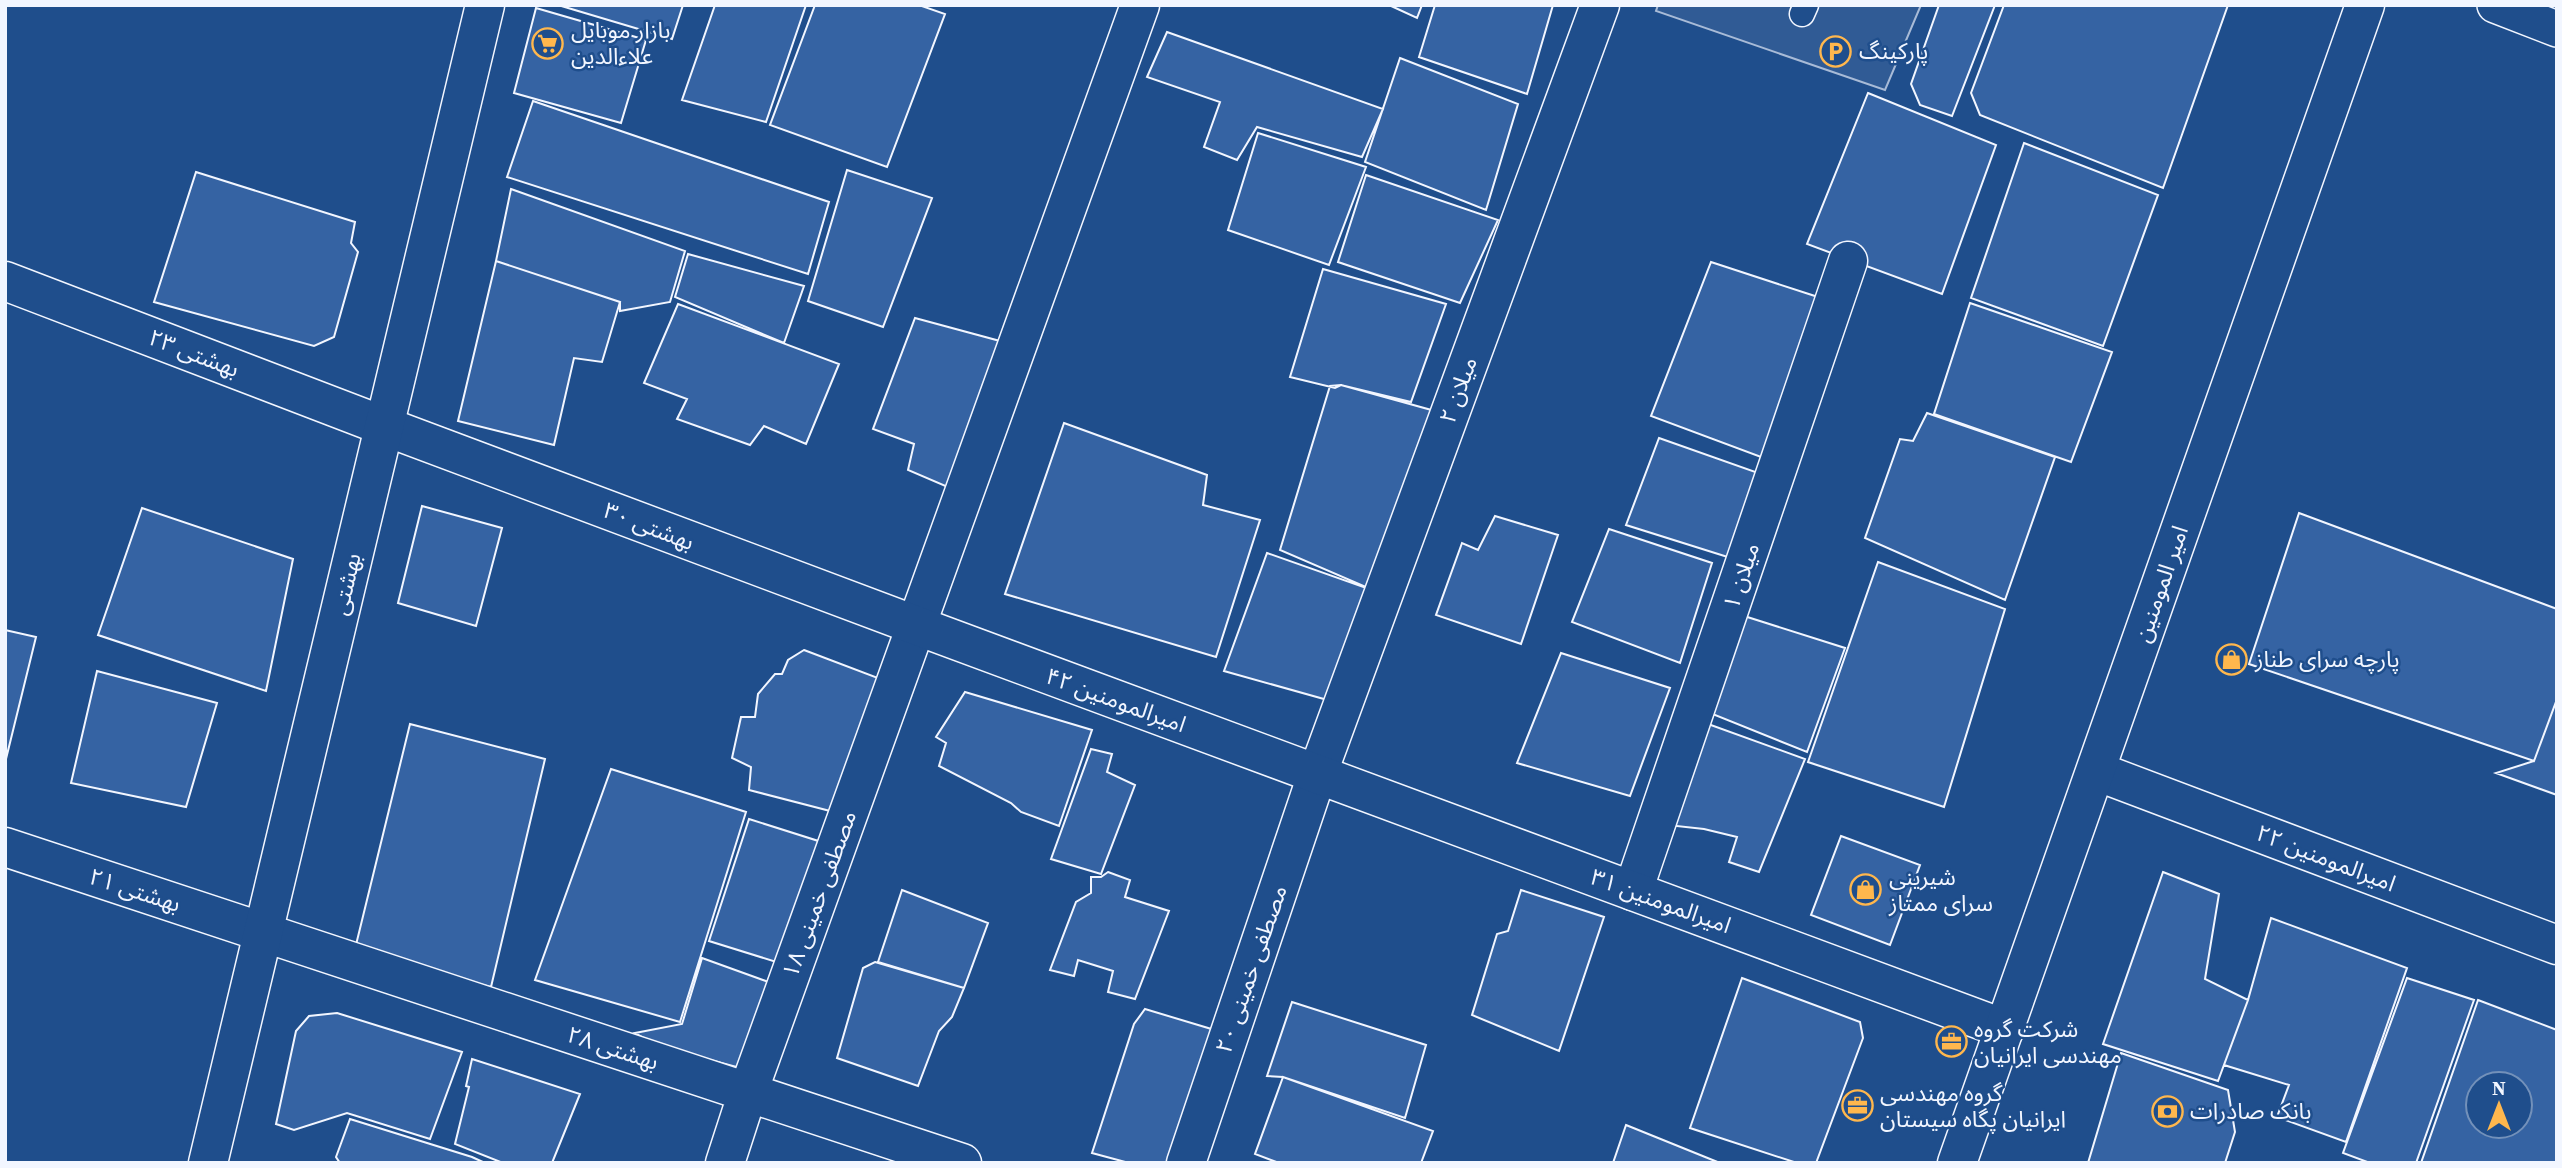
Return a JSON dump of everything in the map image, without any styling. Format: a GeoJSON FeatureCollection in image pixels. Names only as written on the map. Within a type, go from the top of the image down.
{"type":"FeatureCollection","features":[{"type":"Feature","properties":{"kind":"street","name":"بهشتی"},"geometry":{"type":"LineString","coordinates":[[208,1163],[485,5]]}},
{"type":"Feature","properties":{"kind":"street","name":"مصطفی خمینی ۱۸"},"geometry":{"type":"LineString","coordinates":[[725,1163],[915,625],[1140,5]]}},
{"type":"Feature","properties":{"kind":"street","name":"میلان ۲"},"geometry":{"type":"LineString","coordinates":[[1317,775],[1600,5]]}},
{"type":"Feature","properties":{"kind":"street","name":"امیر المومنین"},"geometry":{"type":"LineString","coordinates":[[1957,1163],[2365,5]]}},
{"type":"Feature","properties":{"kind":"street"},"geometry":{"type":"LineString","coordinates":[[2496,5],[2557,29]]}},
{"type":"Feature","properties":{"kind":"street","name":"میلان ۱"},"geometry":{"type":"LineString","coordinates":[[1633,891],[1848,261]]}},
{"type":"Feature","properties":{"kind":"street","name":"بهشتی ۲۳"},"geometry":{"type":"LineString","coordinates":[[5,281],[384,426]]}},
{"type":"Feature","properties":{"kind":"street","name":"بهشتی ۳۰"},"geometry":{"type":"LineString","coordinates":[[384,426],[915,625]]}},
{"type":"Feature","properties":{"kind":"street","name":"امیرالمومنین ۴۲"},"geometry":{"type":"LineString","coordinates":[[915,625],[1317,775]]}},
{"type":"Feature","properties":{"kind":"street","name":"امیرالمومنین ۲۲"},"geometry":{"type":"LineString","coordinates":[[2096,771],[2557,944]]}},
{"type":"Feature","properties":{"kind":"street","name":"امیرالمومنین ۳۱"},"geometry":{"type":"LineString","coordinates":[[1317,775],[2004,1029]]}},
{"type":"Feature","properties":{"kind":"street","name":"مصطفی خمینی ۲۰"},"geometry":{"type":"LineString","coordinates":[[1186,1163],[1317,775]]}},
{"type":"Feature","properties":{"kind":"street","name":"بهشتی ۲۱"},"geometry":{"type":"LineString","coordinates":[[5,848],[264,932]]}},
{"type":"Feature","properties":{"kind":"street","name":"بهشتی ۲۸"},"geometry":{"type":"LineString","coordinates":[[264,932],[962,1163]]}},
{"type":"Feature","properties":{"kind":"shaded area","name":"پارکینگ"},"geometry":{"type":"Polygon","coordinates":[[[1658,5],[1921,5],[1885,90],[1656,11],[1658,5]]]}},
{"type":"Feature","properties":{"kind":"building"},"geometry":{"type":"Polygon","coordinates":[[[558,5],[683,5],[672,39],[558,5]]]}},
{"type":"Feature","properties":{"kind":"building"},"geometry":{"type":"Polygon","coordinates":[[[715,5],[806,5],[766,122],[682,100],[715,5]]]}},
{"type":"Feature","properties":{"kind":"building"},"geometry":{"type":"Polygon","coordinates":[[[815,5],[919,5],[945,14],[887,167],[770,125],[815,5]]]}},
{"type":"Feature","properties":{"kind":"building"},"geometry":{"type":"Polygon","coordinates":[[[1389,5],[1422,5],[1417,18],[1389,5]]]}},
{"type":"Feature","properties":{"kind":"building"},"geometry":{"type":"Polygon","coordinates":[[[1435,5],[1553,5],[1527,94],[1419,57],[1435,5]]]}},
{"type":"Feature","properties":{"kind":"building"},"geometry":{"type":"Polygon","coordinates":[[[1939,5],[1995,5],[1952,116],[1920,105],[1911,84],[1939,5]]]}},
{"type":"Feature","properties":{"kind":"building"},"geometry":{"type":"Polygon","coordinates":[[[2004,5],[2228,5],[2163,188],[1980,115],[1971,93],[2004,5]]]}},
{"type":"Feature","properties":{"kind":"building"},"geometry":{"type":"Polygon","coordinates":[[[536,8],[646,40],[621,123],[514,93],[536,8]]]}},
{"type":"Feature","properties":{"kind":"building"},"geometry":{"type":"Polygon","coordinates":[[[1167,32],[1383,109],[1362,157],[1257,127],[1237,160],[1204,147],[1220,102],[1147,77],[1167,32]]]}},
{"type":"Feature","properties":{"kind":"building"},"geometry":{"type":"Polygon","coordinates":[[[1400,58],[1518,104],[1486,210],[1365,162],[1400,58]]]}},
{"type":"Feature","properties":{"kind":"building"},"geometry":{"type":"Polygon","coordinates":[[[1868,93],[1996,145],[1942,294],[1807,244],[1868,93]]]}},
{"type":"Feature","properties":{"kind":"building"},"geometry":{"type":"Polygon","coordinates":[[[533,101],[829,202],[808,274],[507,177],[533,101]]]}},
{"type":"Feature","properties":{"kind":"building"},"geometry":{"type":"Polygon","coordinates":[[[1258,133],[1366,167],[1329,265],[1228,230],[1258,133]]]}},
{"type":"Feature","properties":{"kind":"building"},"geometry":{"type":"Polygon","coordinates":[[[2024,143],[2158,195],[2103,346],[1971,298],[2024,143]]]}},
{"type":"Feature","properties":{"kind":"building"},"geometry":{"type":"Polygon","coordinates":[[[847,170],[932,198],[883,327],[808,301],[847,170]]]}},
{"type":"Feature","properties":{"kind":"building"},"geometry":{"type":"Polygon","coordinates":[[[196,172],[355,222],[351,243],[358,252],[334,337],[314,346],[154,302],[196,172]]]}},
{"type":"Feature","properties":{"kind":"building"},"geometry":{"type":"Polygon","coordinates":[[[1366,175],[1498,220],[1460,303],[1338,262],[1366,175]]]}},
{"type":"Feature","properties":{"kind":"building"},"geometry":{"type":"Polygon","coordinates":[[[511,189],[685,251],[670,302],[620,311],[620,302],[496,261],[511,189]]]}},
{"type":"Feature","properties":{"kind":"building"},"geometry":{"type":"Polygon","coordinates":[[[688,254],[804,286],[784,343],[675,297],[688,254]]]}},
{"type":"Feature","properties":{"kind":"building"},"geometry":{"type":"Polygon","coordinates":[[[496,261],[620,302],[602,362],[574,358],[554,445],[458,421],[496,261]]]}},
{"type":"Feature","properties":{"kind":"building"},"geometry":{"type":"Polygon","coordinates":[[[1711,262],[1821,298],[1761,457],[1651,416],[1711,262]]]}},
{"type":"Feature","properties":{"kind":"building"},"geometry":{"type":"Polygon","coordinates":[[[1323,269],[1446,304],[1411,402],[1341,385],[1335,388],[1290,377],[1323,269]]]}},
{"type":"Feature","properties":{"kind":"building"},"geometry":{"type":"Polygon","coordinates":[[[1970,303],[2112,352],[2071,462],[1934,414],[1970,303]]]}},
{"type":"Feature","properties":{"kind":"building"},"geometry":{"type":"Polygon","coordinates":[[[678,304],[839,364],[806,444],[764,426],[750,445],[677,419],[687,399],[644,383],[678,304]]]}},
{"type":"Feature","properties":{"kind":"building"},"geometry":{"type":"Polygon","coordinates":[[[915,318],[1011,344],[950,488],[908,470],[914,444],[873,429],[915,318]]]}},
{"type":"Feature","properties":{"kind":"building"},"geometry":{"type":"Polygon","coordinates":[[[1341,385],[1435,411],[1375,591],[1280,550],[1330,386],[1341,385]]]}},
{"type":"Feature","properties":{"kind":"building"},"geometry":{"type":"Polygon","coordinates":[[[1927,413],[2055,457],[2005,600],[1865,538],[1900,439],[1913,441],[1927,413]]]}},
{"type":"Feature","properties":{"kind":"building"},"geometry":{"type":"Polygon","coordinates":[[[1064,423],[1207,475],[1203,505],[1260,520],[1216,657],[1005,594],[1064,423]]]}},
{"type":"Feature","properties":{"kind":"building"},"geometry":{"type":"Polygon","coordinates":[[[1659,438],[1764,475],[1734,559],[1626,525],[1659,438]]]}},
{"type":"Feature","properties":{"kind":"building"},"geometry":{"type":"Polygon","coordinates":[[[422,506],[502,528],[476,626],[398,603],[422,506]]]}},
{"type":"Feature","properties":{"kind":"building"},"geometry":{"type":"Polygon","coordinates":[[[142,508],[293,559],[266,691],[98,635],[142,508]]]}},
{"type":"Feature","properties":{"kind":"building"},"geometry":{"type":"Polygon","coordinates":[[[2299,513],[2557,609],[2557,699],[2534,761],[2249,664],[2299,513]]]}},
{"type":"Feature","properties":{"kind":"building"},"geometry":{"type":"Polygon","coordinates":[[[1495,516],[1558,535],[1521,644],[1436,615],[1462,543],[1478,550],[1495,516]]]}},
{"type":"Feature","properties":{"kind":"building"},"geometry":{"type":"Polygon","coordinates":[[[1609,529],[1712,563],[1680,663],[1572,622],[1609,529]]]}},
{"type":"Feature","properties":{"kind":"building"},"geometry":{"type":"Polygon","coordinates":[[[1267,553],[1375,591],[1331,701],[1224,671],[1267,553]]]}},
{"type":"Feature","properties":{"kind":"building"},"geometry":{"type":"Polygon","coordinates":[[[1878,562],[2005,609],[1944,807],[1808,762],[1878,562]]]}},
{"type":"Feature","properties":{"kind":"building"},"geometry":{"type":"Polygon","coordinates":[[[1741,615],[1845,648],[1807,752],[1705,711],[1741,615]]]}},
{"type":"Feature","properties":{"kind":"building"},"geometry":{"type":"Polygon","coordinates":[[[5,630],[36,637],[5,763],[5,630]]]}},
{"type":"Feature","properties":{"kind":"building"},"geometry":{"type":"Polygon","coordinates":[[[804,650],[878,678],[834,812],[749,790],[751,767],[732,758],[741,717],[755,717],[758,694],[775,674],[782,674],[788,660],[804,650]]]}},
{"type":"Feature","properties":{"kind":"building"},"geometry":{"type":"Polygon","coordinates":[[[1561,653],[1670,688],[1630,796],[1517,763],[1561,653]]]}},
{"type":"Feature","properties":{"kind":"building"},"geometry":{"type":"Polygon","coordinates":[[[97,671],[217,703],[186,807],[71,783],[97,671]]]}},
{"type":"Feature","properties":{"kind":"building"},"geometry":{"type":"Polygon","coordinates":[[[965,692],[1092,730],[1059,826],[1021,812],[1011,803],[939,766],[946,743],[936,737],[965,692]]]}},
{"type":"Feature","properties":{"kind":"building"},"geometry":{"type":"Polygon","coordinates":[[[2557,699],[2557,795],[2496,773],[2534,761],[2557,699]]]}},
{"type":"Feature","properties":{"kind":"building"},"geometry":{"type":"Polygon","coordinates":[[[1697,720],[1805,759],[1759,872],[1729,862],[1737,837],[1704,829],[1667,825],[1697,720]]]}},
{"type":"Feature","properties":{"kind":"building"},"geometry":{"type":"Polygon","coordinates":[[[410,724],[545,759],[491,987],[354,953],[410,724]]]}},
{"type":"Feature","properties":{"kind":"building"},"geometry":{"type":"Polygon","coordinates":[[[1091,749],[1112,754],[1107,772],[1135,785],[1101,874],[1051,859],[1091,749]]]}},
{"type":"Feature","properties":{"kind":"building"},"geometry":{"type":"Polygon","coordinates":[[[611,769],[746,812],[680,1022],[535,980],[611,769]]]}},
{"type":"Feature","properties":{"kind":"building"},"geometry":{"type":"Polygon","coordinates":[[[749,819],[831,845],[786,965],[709,941],[749,819]]]}},
{"type":"Feature","properties":{"kind":"building","name":"شیرینی سرای ممتاز"},"geometry":{"type":"Polygon","coordinates":[[[1841,836],[1920,865],[1890,945],[1811,915],[1841,836]]]}},
{"type":"Feature","properties":{"kind":"building"},"geometry":{"type":"Polygon","coordinates":[[[1108,872],[1130,880],[1125,897],[1169,911],[1135,999],[1108,992],[1113,971],[1078,960],[1074,976],[1050,970],[1076,902],[1091,893],[1091,877],[1101,877],[1108,872]]]}},
{"type":"Feature","properties":{"kind":"building"},"geometry":{"type":"Polygon","coordinates":[[[2163,872],[2219,894],[2205,979],[2248,1000],[2218,1081],[2103,1044],[2163,872]]]}},
{"type":"Feature","properties":{"kind":"building"},"geometry":{"type":"Polygon","coordinates":[[[902,890],[988,923],[964,988],[878,962],[902,890]]]}},
{"type":"Feature","properties":{"kind":"building"},"geometry":{"type":"Polygon","coordinates":[[[1521,890],[1604,917],[1559,1051],[1472,1015],[1497,934],[1508,931],[1521,890]]]}},
{"type":"Feature","properties":{"kind":"building"},"geometry":{"type":"Polygon","coordinates":[[[2271,918],[2407,968],[2346,1142],[2277,1117],[2289,1085],[2224,1065],[2248,1000],[2271,918]]]}},
{"type":"Feature","properties":{"kind":"building"},"geometry":{"type":"Polygon","coordinates":[[[702,958],[777,985],[744,1069],[658,1046],[635,1033],[682,1024],[702,958]]]}},
{"type":"Feature","properties":{"kind":"building"},"geometry":{"type":"Polygon","coordinates":[[[875,962],[964,988],[952,1017],[939,1031],[918,1086],[837,1058],[863,968],[875,962]]]}},
{"type":"Feature","properties":{"kind":"building"},"geometry":{"type":"Polygon","coordinates":[[[1742,978],[1860,1022],[1863,1038],[1816,1163],[1797,1163],[1690,1128],[1742,978]]]}},
{"type":"Feature","properties":{"kind":"building"},"geometry":{"type":"Polygon","coordinates":[[[2407,978],[2474,1000],[2416,1163],[2370,1163],[2343,1153],[2407,978]]]}},
{"type":"Feature","properties":{"kind":"building"},"geometry":{"type":"Polygon","coordinates":[[[2478,1000],[2557,1030],[2557,1163],[2421,1163],[2478,1000]]]}},
{"type":"Feature","properties":{"kind":"building"},"geometry":{"type":"Polygon","coordinates":[[[1292,1002],[1426,1045],[1405,1118],[1283,1077],[1267,1076],[1292,1002]]]}},
{"type":"Feature","properties":{"kind":"building"},"geometry":{"type":"Polygon","coordinates":[[[1145,1009],[1218,1031],[1171,1163],[1129,1163],[1092,1153],[1134,1024],[1145,1009]]]}},
{"type":"Feature","properties":{"kind":"building"},"geometry":{"type":"Polygon","coordinates":[[[337,1013],[462,1052],[430,1139],[347,1113],[294,1130],[276,1124],[296,1031],[309,1016],[337,1013]]]}},
{"type":"Feature","properties":{"kind":"building","name":"بانک صادرات"},"geometry":{"type":"Polygon","coordinates":[[[2121,1053],[2228,1090],[2235,1132],[2225,1163],[2088,1163],[2121,1053]]]}},
{"type":"Feature","properties":{"kind":"building"},"geometry":{"type":"Polygon","coordinates":[[[472,1059],[580,1094],[552,1163],[503,1163],[455,1144],[469,1087],[466,1086],[472,1059]]]}},
{"type":"Feature","properties":{"kind":"building"},"geometry":{"type":"Polygon","coordinates":[[[1283,1077],[1433,1131],[1421,1163],[1279,1163],[1255,1154],[1283,1077]]]}},
{"type":"Feature","properties":{"kind":"building"},"geometry":{"type":"Polygon","coordinates":[[[350,1119],[485,1163],[340,1163],[336,1157],[350,1119]]]}},
{"type":"Feature","properties":{"kind":"building"},"geometry":{"type":"Polygon","coordinates":[[[1626,1125],[1720,1163],[1613,1163],[1626,1125]]]}},
{"type":"Feature","properties":{"kind":"place","name":"بازار موبایل علاءالدین"},"geometry":{"type":"Point","coordinates":[548,43]}},
{"type":"Feature","properties":{"kind":"place","name":"پارکینگ"},"geometry":{"type":"Point","coordinates":[1836,51]}},
{"type":"Feature","properties":{"kind":"place","name":"پارچه سرای طناز"},"geometry":{"type":"Point","coordinates":[2232,659]}},
{"type":"Feature","properties":{"kind":"place","name":"شیرینی سرای ممتاز"},"geometry":{"type":"Point","coordinates":[1866,890]}},
{"type":"Feature","properties":{"kind":"place","name":"شرکت گروه مهندسی ایرانیان"},"geometry":{"type":"Point","coordinates":[1951,1042]}},
{"type":"Feature","properties":{"kind":"place","name":"گروه مهندسی ایرانیان پگاه سیستان"},"geometry":{"type":"Point","coordinates":[1857,1106]}},
{"type":"Feature","properties":{"kind":"place","name":"بانک صادرات"},"geometry":{"type":"Point","coordinates":[2167,1111]}}]}
